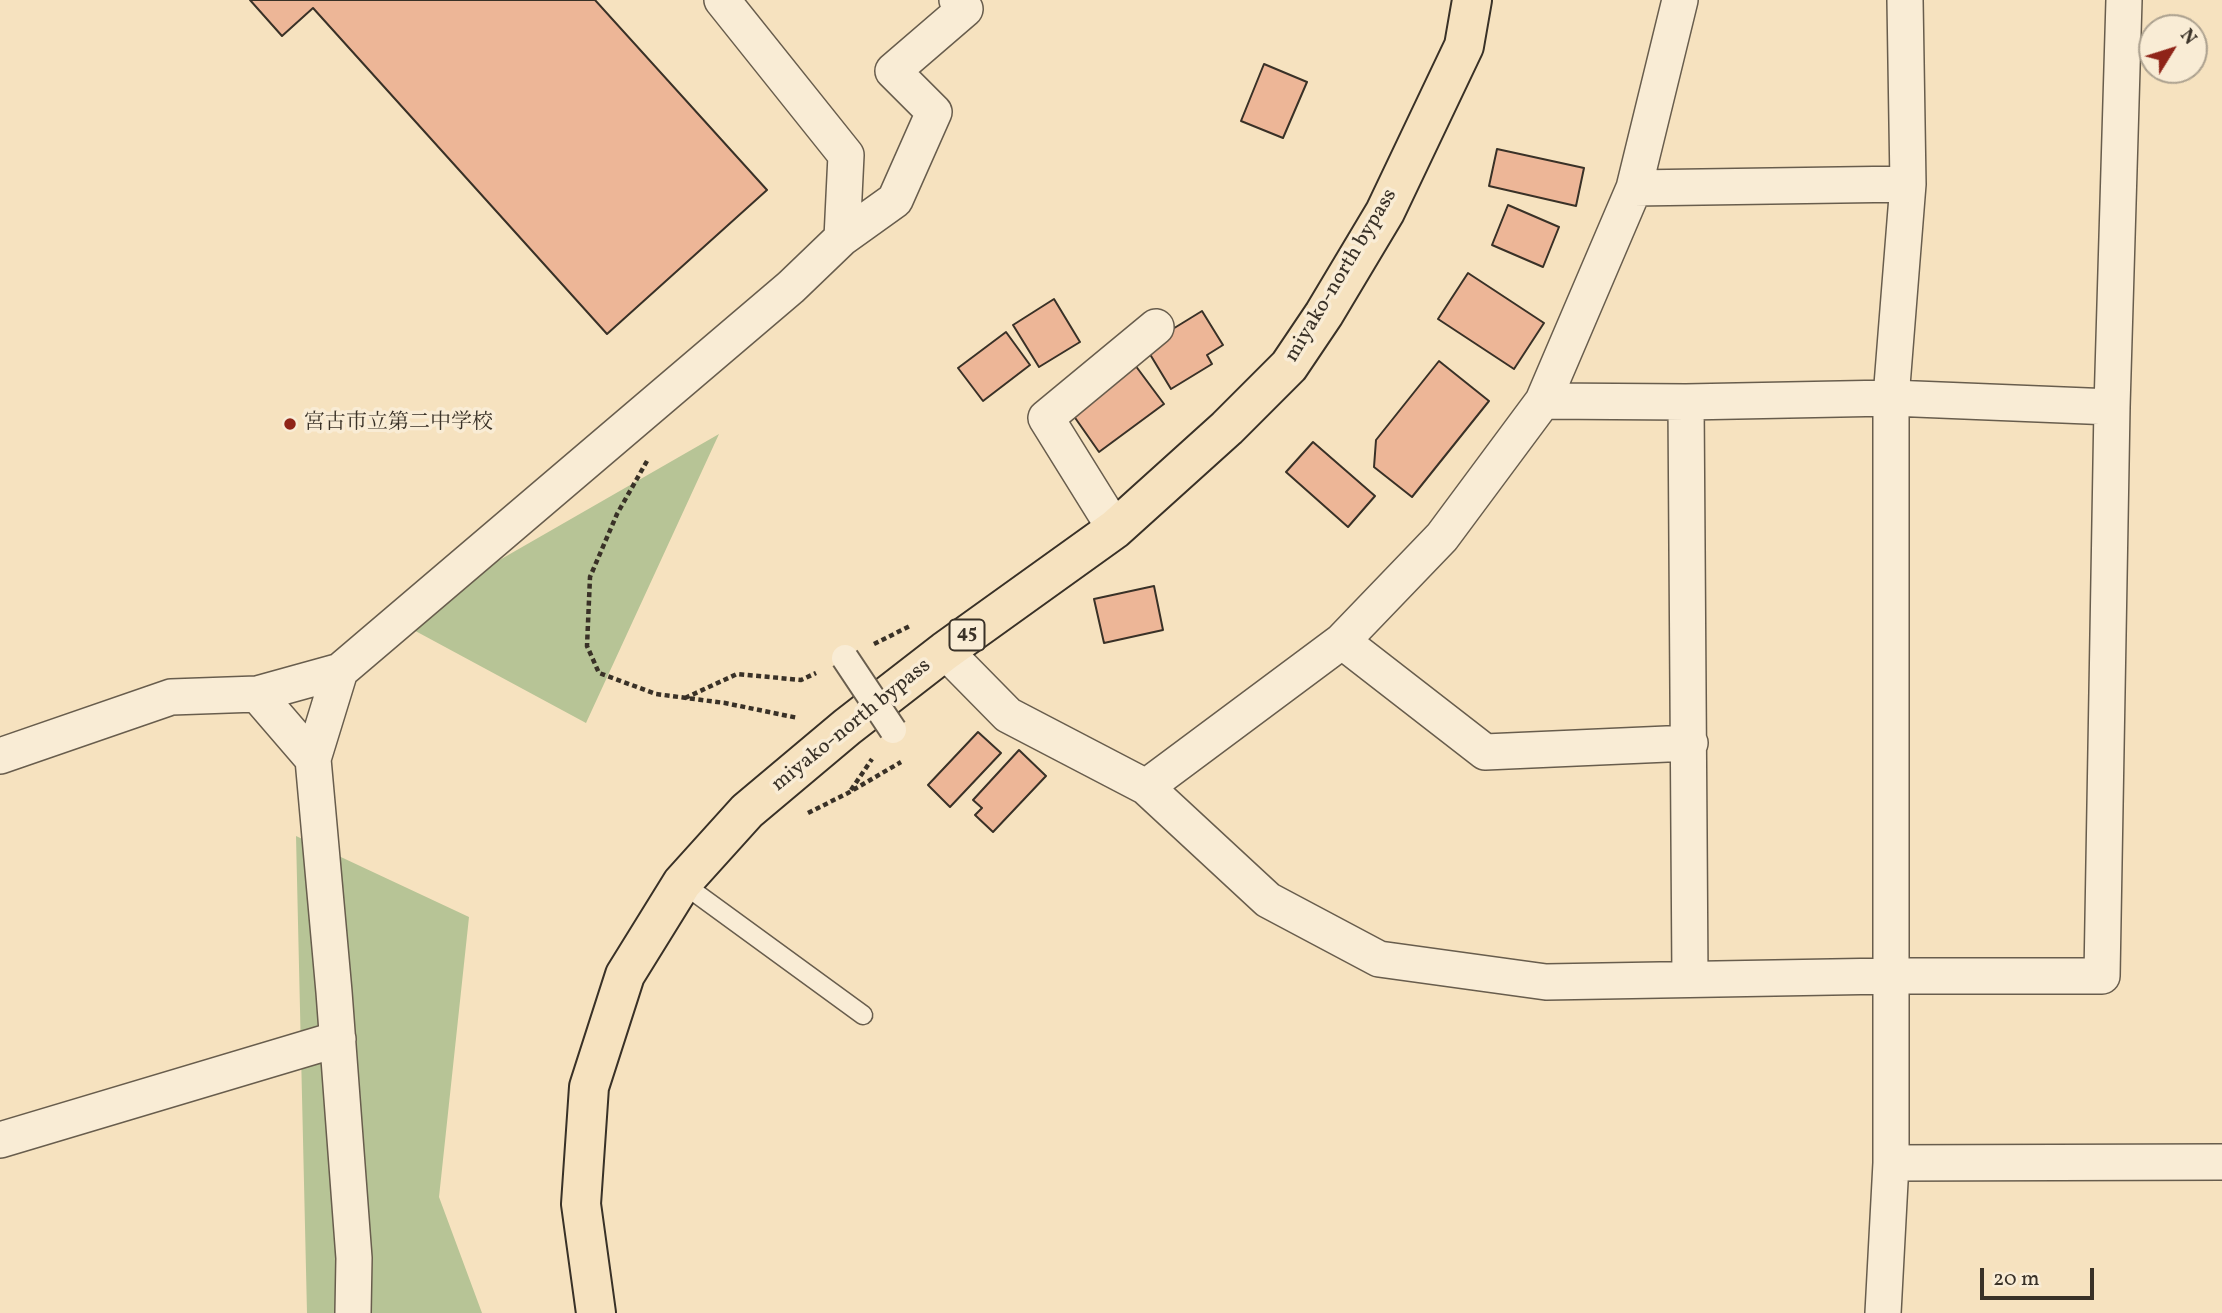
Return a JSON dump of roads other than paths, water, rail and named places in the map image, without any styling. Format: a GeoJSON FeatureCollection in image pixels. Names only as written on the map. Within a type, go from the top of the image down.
{"type":"FeatureCollection","features":[{"type":"Feature","properties":{"kind":"highway","name":"miyako-north bypass"},"geometry":{"type":"LineString","coordinates":[[596,1313],[581,1204],[589,1087],[625,975],[682,883],[747,811],[847,727],[946,651],[1115,529],[1227,428],[1289,366],[1325,314],[1385,212],[1464,46],[1472,0]]}},
{"type":"Feature","properties":{"kind":"street"},"geometry":{"type":"LineString","coordinates":[[722,0],[846,155],[842,238]]}},
{"type":"Feature","properties":{"kind":"street"},"geometry":{"type":"LineString","coordinates":[[0,756],[171,697],[257,694],[340,671],[791,287],[842,238],[895,200],[934,113],[893,71],[965,9],[957,0]]}},
{"type":"Feature","properties":{"kind":"street"},"geometry":{"type":"LineString","coordinates":[[1146,787],[1342,641],[1442,537],[1544,401],[1634,188],[1680,0]]}},
{"type":"Feature","properties":{"kind":"street"},"geometry":{"type":"LineString","coordinates":[[1883,1313],[1891,1163],[1891,398],[1908,184],[1905,0]]}},
{"type":"Feature","properties":{"kind":"street"},"geometry":{"type":"LineString","coordinates":[[946,651],[1008,715],[1146,787],[1268,901],[1380,959],[1545,982],[1889,976],[2102,976],[2112,407],[2124,0]]}},
{"type":"Feature","properties":{"kind":"street"},"geometry":{"type":"LineString","coordinates":[[1634,188],[1908,184]]}},
{"type":"Feature","properties":{"kind":"street"},"geometry":{"type":"LineString","coordinates":[[1115,529],[1045,418],[1156,327]]}},
{"type":"Feature","properties":{"kind":"street"},"geometry":{"type":"LineString","coordinates":[[1544,401],[1686,402],[1891,398],[2112,407]]}},
{"type":"Feature","properties":{"kind":"street"},"geometry":{"type":"LineString","coordinates":[[1686,402],[1690,979]]}},
{"type":"Feature","properties":{"kind":"street"},"geometry":{"type":"LineString","coordinates":[[1342,641],[1485,752],[1690,743]]}},
{"type":"Feature","properties":{"kind":"street"},"geometry":{"type":"LineString","coordinates":[[845,658],[893,730]]}},
{"type":"Feature","properties":{"kind":"street"},"geometry":{"type":"LineString","coordinates":[[340,671],[313,759],[354,1258],[353,1313]]}},
{"type":"Feature","properties":{"kind":"street"},"geometry":{"type":"LineString","coordinates":[[257,694],[313,759]]}},
{"type":"Feature","properties":{"kind":"street"},"geometry":{"type":"LineString","coordinates":[[0,1140],[338,1040]]}},
{"type":"Feature","properties":{"kind":"street"},"geometry":{"type":"LineString","coordinates":[[1891,1163],[2222,1162]]}},
{"type":"Feature","properties":{"kind":"lane"},"geometry":{"type":"LineString","coordinates":[[682,883],[863,1015]]}},
{"type":"Feature","properties":{"kind":"place","name":"宮古市立第二中学校"},"geometry":{"type":"Point","coordinates":[290,424]}}]}
